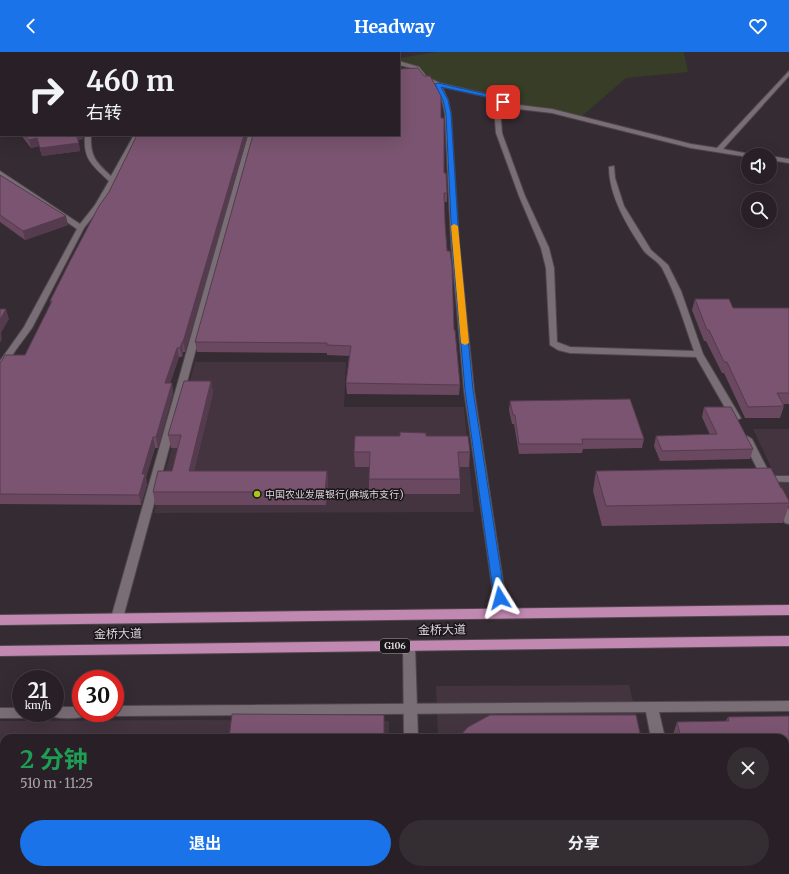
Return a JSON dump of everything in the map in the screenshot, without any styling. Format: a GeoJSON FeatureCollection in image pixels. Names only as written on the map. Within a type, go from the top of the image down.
{"type":"FeatureCollection","features":[{"type":"Feature","properties":{"kind":"highway","name":"金桥大道"},"geometry":{"type":"LineString","coordinates":[[0,620],[789,610]]}},
{"type":"Feature","properties":{"kind":"highway","name":"金桥大道"},"geometry":{"type":"LineString","coordinates":[[0,651],[789,641]]}},
{"type":"Feature","properties":{"kind":"street"},"geometry":{"type":"LineString","coordinates":[[400,63],[417,68],[425,78],[438,84],[485,95],[518,107],[552,111],[618,129],[718,151],[741,154]]}},
{"type":"Feature","properties":{"kind":"street"},"geometry":{"type":"LineString","coordinates":[[718,151],[789,74]]}},
{"type":"Feature","properties":{"kind":"street"},"geometry":{"type":"LineString","coordinates":[[438,84],[445,100],[448,114],[456,242],[469,390],[502,614]]}},
{"type":"Feature","properties":{"kind":"street"},"geometry":{"type":"LineString","coordinates":[[503,102],[497,108],[499,133],[522,196],[545,248],[550,268],[553,343],[561,348],[570,350],[699,354]]}},
{"type":"Feature","properties":{"kind":"street"},"geometry":{"type":"LineString","coordinates":[[88,136],[86,148],[88,156],[112,180]]}},
{"type":"Feature","properties":{"kind":"street"},"geometry":{"type":"LineString","coordinates":[[0,369],[11,350],[28,328],[81,228],[98,206],[136,136]]}},
{"type":"Feature","properties":{"kind":"street"},"geometry":{"type":"LineString","coordinates":[[117,618],[251,136]]}},
{"type":"Feature","properties":{"kind":"street"},"geometry":{"type":"LineString","coordinates":[[777,159],[789,161]]}},
{"type":"Feature","properties":{"kind":"street"},"geometry":{"type":"LineString","coordinates":[[612,167],[612,178],[621,206],[648,251],[664,265],[677,291],[699,354],[742,430],[789,520]]}},
{"type":"Feature","properties":{"kind":"street"},"geometry":{"type":"LineString","coordinates":[[0,173],[81,228]]}},
{"type":"Feature","properties":{"kind":"street"},"geometry":{"type":"LineString","coordinates":[[772,486],[789,480]]}},
{"type":"Feature","properties":{"kind":"street"},"geometry":{"type":"LineString","coordinates":[[409,646],[411,734]]}},
{"type":"Feature","properties":{"kind":"street"},"geometry":{"type":"LineString","coordinates":[[124,712],[411,708],[789,706]]}},
{"type":"Feature","properties":{"kind":"street"},"geometry":{"type":"LineString","coordinates":[[651,707],[657,734]]}},
{"type":"Feature","properties":{"kind":"street"},"geometry":{"type":"LineString","coordinates":[[0,713],[12,713]]}},
{"type":"Feature","properties":{"kind":"shaded area"},"geometry":{"type":"Polygon","coordinates":[[[195,362],[346,362],[344,407],[464,407],[474,512],[154,513],[195,362]]]}},
{"type":"Feature","properties":{"kind":"shaded area"},"geometry":{"type":"Polygon","coordinates":[[[753,429],[789,429],[789,505],[753,429]]]}},
{"type":"Feature","properties":{"kind":"shaded area"},"geometry":{"type":"Polygon","coordinates":[[[629,685],[641,734],[438,734],[436,686],[629,685]]]}},
{"type":"Feature","properties":{"kind":"shaded area"},"geometry":{"type":"Polygon","coordinates":[[[0,721],[389,721],[389,734],[0,734],[0,721]]]}},
{"type":"Feature","properties":{"kind":"green space"},"geometry":{"type":"Polygon","coordinates":[[[436,52],[684,52],[688,72],[626,78],[581,117],[523,107],[490,95],[441,84],[431,80],[418,66],[400,61],[400,58],[436,52]]]}},
{"type":"Feature","properties":{"kind":"building"},"geometry":{"type":"Polygon","coordinates":[[[418,68],[424,76],[430,76],[441,95],[441,118],[444,118],[444,173],[446,173],[447,193],[444,193],[445,223],[447,251],[450,251],[452,265],[454,330],[460,385],[346,383],[351,346],[327,345],[327,343],[195,342],[253,136],[400,136],[400,69],[418,68]]]}},
{"type":"Feature","properties":{"kind":"building"},"geometry":{"type":"Polygon","coordinates":[[[26,136],[76,136],[79,143],[40,148],[37,138],[29,140],[26,136]]]}},
{"type":"Feature","properties":{"kind":"building"},"geometry":{"type":"Polygon","coordinates":[[[137,136],[244,136],[183,342],[180,348],[177,348],[165,383],[172,383],[156,437],[153,437],[142,474],[145,474],[139,495],[0,494],[0,362],[5,355],[25,355],[69,263],[99,206],[109,192],[137,136]]]}},
{"type":"Feature","properties":{"kind":"building"},"geometry":{"type":"Polygon","coordinates":[[[0,175],[66,216],[23,231],[0,215],[0,175]]]}},
{"type":"Feature","properties":{"kind":"building"},"geometry":{"type":"Polygon","coordinates":[[[695,299],[729,299],[733,308],[789,308],[789,393],[777,393],[784,406],[748,407],[727,362],[724,362],[709,330],[707,330],[695,299]]]}},
{"type":"Feature","properties":{"kind":"building"},"geometry":{"type":"Polygon","coordinates":[[[0,309],[6,309],[0,320],[0,309]]]}},
{"type":"Feature","properties":{"kind":"building"},"geometry":{"type":"Polygon","coordinates":[[[184,381],[211,381],[189,471],[327,471],[325,492],[153,492],[158,471],[172,471],[181,435],[168,435],[184,381]]]}},
{"type":"Feature","properties":{"kind":"building"},"geometry":{"type":"Polygon","coordinates":[[[630,399],[644,439],[582,439],[583,444],[519,444],[515,415],[513,415],[510,401],[630,399]]]}},
{"type":"Feature","properties":{"kind":"building"},"geometry":{"type":"Polygon","coordinates":[[[704,407],[731,407],[753,449],[662,451],[656,436],[717,434],[704,407]]]}},
{"type":"Feature","properties":{"kind":"building"},"geometry":{"type":"Polygon","coordinates":[[[400,432],[426,433],[426,436],[468,436],[470,452],[458,452],[460,479],[369,479],[370,452],[354,452],[355,436],[400,436],[400,432]]]}},
{"type":"Feature","properties":{"kind":"building"},"geometry":{"type":"Polygon","coordinates":[[[771,468],[789,503],[606,506],[596,471],[771,468]]]}},
{"type":"Feature","properties":{"kind":"building"},"geometry":{"type":"Polygon","coordinates":[[[232,714],[384,715],[384,734],[230,734],[232,714]]]}},
{"type":"Feature","properties":{"kind":"building"},"geometry":{"type":"Polygon","coordinates":[[[490,715],[636,715],[640,734],[462,734],[468,727],[490,715]]]}},
{"type":"Feature","properties":{"kind":"building"},"geometry":{"type":"Polygon","coordinates":[[[789,716],[789,734],[680,734],[677,722],[729,721],[728,717],[789,716]]]}},
{"type":"Feature","properties":{"kind":"slow traffic"},"geometry":{"type":"LineString","coordinates":[[454,226],[465,343]]}},
{"type":"Feature","properties":{"kind":"place","name":"中国农业发展银行(麻城市支行)"},"geometry":{"type":"Point","coordinates":[257,494]}},
{"type":"Feature","properties":{"kind":"route"},"geometry":{"type":"LineString","coordinates":[[500,598],[469,390],[456,242],[448,114],[447,106],[438,84],[485,95],[503,102]]}}]}
